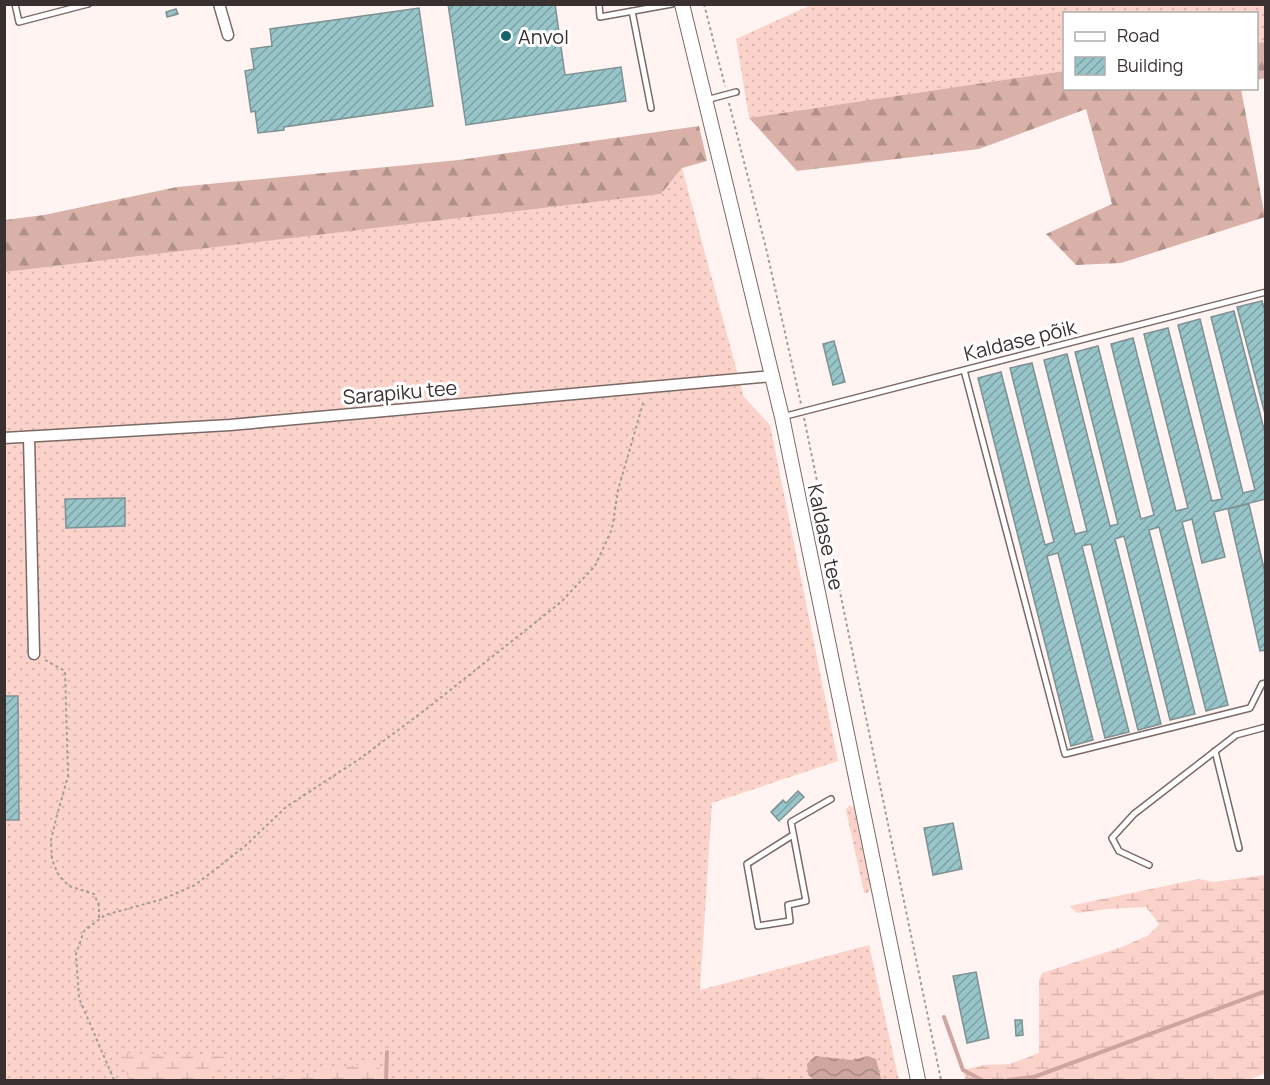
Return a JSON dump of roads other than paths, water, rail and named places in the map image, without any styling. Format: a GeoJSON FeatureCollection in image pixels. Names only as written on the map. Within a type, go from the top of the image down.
{"type":"FeatureCollection","features":[{"type":"Feature","properties":{"kind":"street"},"geometry":{"type":"LineString","coordinates":[[219,4],[228,35]]}},
{"type":"Feature","properties":{"kind":"street","name":"Kaldase tee"},"geometry":{"type":"LineString","coordinates":[[682,4],[782,417],[918,1080]]}},
{"type":"Feature","properties":{"kind":"street","name":"Sarapiku tee"},"geometry":{"type":"LineString","coordinates":[[4,438],[242,424],[772,376]]}},
{"type":"Feature","properties":{"kind":"street"},"geometry":{"type":"LineString","coordinates":[[29,437],[34,654]]}},
{"type":"Feature","properties":{"kind":"lane"},"geometry":{"type":"LineString","coordinates":[[15,4],[19,22],[88,4]]}},
{"type":"Feature","properties":{"kind":"lane"},"geometry":{"type":"LineString","coordinates":[[599,4],[600,17],[672,4]]}},
{"type":"Feature","properties":{"kind":"lane"},"geometry":{"type":"LineString","coordinates":[[632,11],[651,108]]}},
{"type":"Feature","properties":{"kind":"lane"},"geometry":{"type":"LineString","coordinates":[[706,100],[736,92]]}},
{"type":"Feature","properties":{"kind":"lane","name":"Kaldase põik"},"geometry":{"type":"LineString","coordinates":[[782,417],[1266,292]]}},
{"type":"Feature","properties":{"kind":"lane"},"geometry":{"type":"LineString","coordinates":[[964,370],[1065,754],[1250,708],[1262,684],[1266,683]]}},
{"type":"Feature","properties":{"kind":"lane"},"geometry":{"type":"LineString","coordinates":[[1149,865],[1119,851],[1112,837],[1134,814],[1236,735],[1266,727]]}},
{"type":"Feature","properties":{"kind":"lane"},"geometry":{"type":"LineString","coordinates":[[1215,751],[1239,848]]}},
{"type":"Feature","properties":{"kind":"lane"},"geometry":{"type":"LineString","coordinates":[[793,835],[747,864],[758,926],[790,921],[788,905],[806,901],[791,822],[831,799]]}},
{"type":"Feature","properties":{"kind":"water"},"geometry":{"type":"Polygon","coordinates":[[[815,1056],[852,1060],[868,1056],[876,1059],[881,1079],[813,1080],[808,1074],[807,1064],[815,1056]]]}},
{"type":"Feature","properties":{"kind":"waterway"},"geometry":{"type":"LineString","coordinates":[[1008,1080],[1034,1077],[1266,991]]}},
{"type":"Feature","properties":{"kind":"waterway"},"geometry":{"type":"LineString","coordinates":[[944,1017],[963,1070],[982,1080]]}},
{"type":"Feature","properties":{"kind":"waterway"},"geometry":{"type":"LineString","coordinates":[[386,1080],[387,1052]]}},
{"type":"Feature","properties":{"kind":"place","name":"Anvol"},"geometry":{"type":"Point","coordinates":[506,36]}}]}
